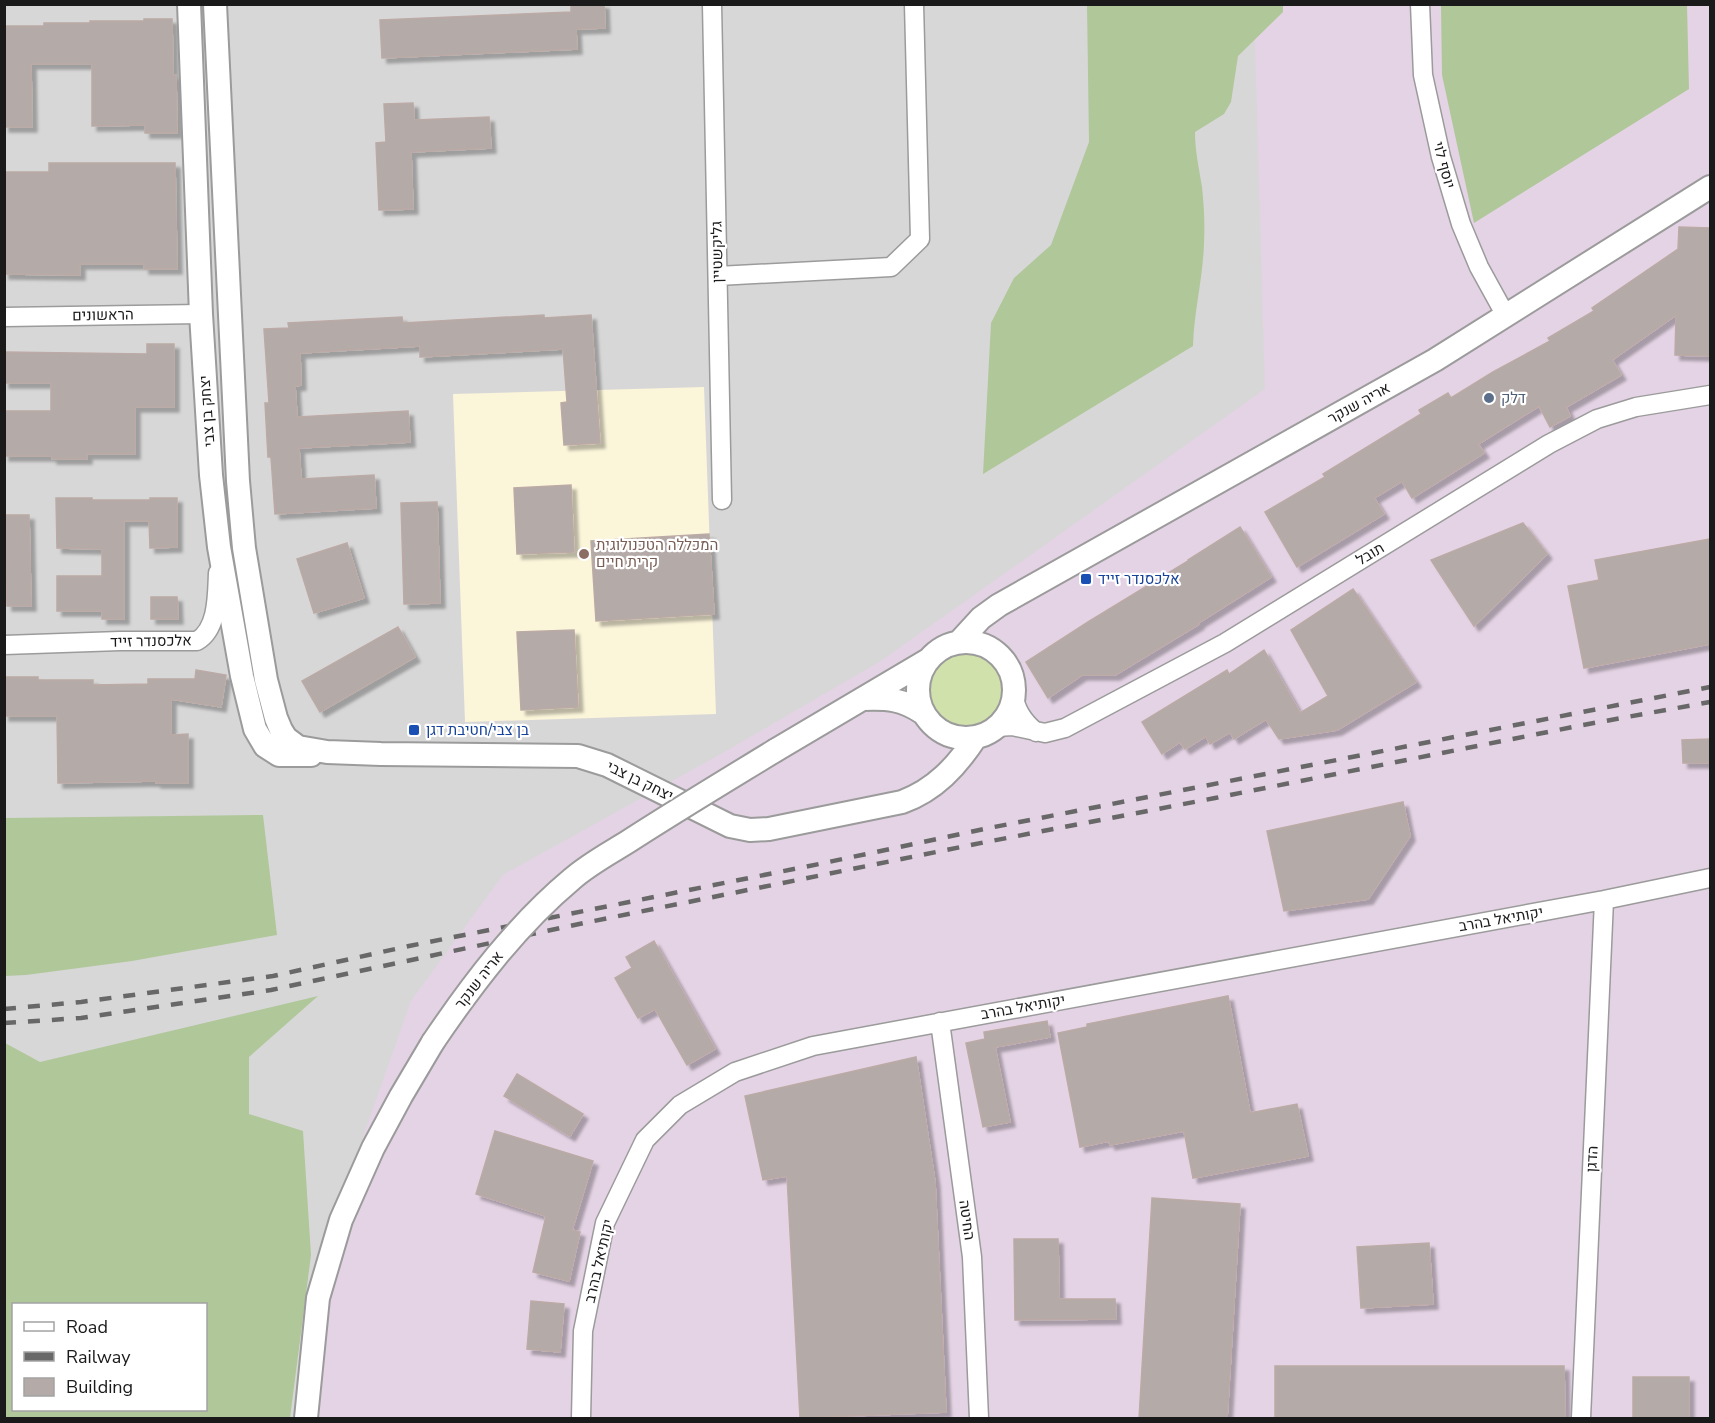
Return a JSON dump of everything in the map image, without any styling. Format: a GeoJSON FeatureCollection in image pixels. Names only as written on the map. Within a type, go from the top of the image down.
{"type":"FeatureCollection","features":[{"type":"Feature","properties":{"kind":"street","name":"יצחק בן צבי"},"geometry":{"type":"LineString","coordinates":[[189,4],[193,143],[211,475],[219,547],[242,676],[260,739],[271,750],[279,754],[306,755],[327,753],[578,756],[607,765],[730,826],[750,830],[769,829],[902,802],[916,797],[939,782],[961,759],[976,737]]}},
{"type":"Feature","properties":{"kind":"street","name":"יצחק בן צבי"},"geometry":{"type":"LineString","coordinates":[[215,4],[238,481],[244,548],[266,680],[276,718],[286,738],[298,747],[327,753]]}},
{"type":"Feature","properties":{"kind":"street","name":"גליקשטיין"},"geometry":{"type":"LineString","coordinates":[[712,4],[722,500]]}},
{"type":"Feature","properties":{"kind":"street"},"geometry":{"type":"LineString","coordinates":[[718,276],[891,267],[920,239],[914,4]]}},
{"type":"Feature","properties":{"kind":"street","name":"יוסף לוי"},"geometry":{"type":"LineString","coordinates":[[1420,4],[1423,75],[1441,157],[1461,224],[1479,267],[1506,316]]}},
{"type":"Feature","properties":{"kind":"street","name":"אריה שנקר"},"geometry":{"type":"LineString","coordinates":[[958,642],[981,618],[999,605],[1435,360],[1710,187]]}},
{"type":"Feature","properties":{"kind":"street","name":"הראשונים"},"geometry":{"type":"LineString","coordinates":[[4,317],[201,314]]}},
{"type":"Feature","properties":{"kind":"street","name":"תובל"},"geometry":{"type":"LineString","coordinates":[[997,727],[1012,726],[1038,733],[1052,732],[1075,723],[1225,643],[1549,444],[1597,419],[1636,407],[1710,395]]}},
{"type":"Feature","properties":{"kind":"street","name":"אלכסנדר זייד"},"geometry":{"type":"LineString","coordinates":[[4,645],[197,641],[203,638],[210,628],[216,602],[219,547]]}},
{"type":"Feature","properties":{"kind":"street"},"geometry":{"type":"LineString","coordinates":[[991,649],[989,631],[999,605]]}},
{"type":"Feature","properties":{"kind":"street"},"geometry":{"type":"LineString","coordinates":[[1014,695],[1008,712],[997,727],[976,737],[963,738],[951,736],[930,722],[923,713],[918,700],[918,686],[921,672],[937,651],[958,642],[976,643],[991,649],[1009,669],[1018,710],[1023,719],[1038,733]]}},
{"type":"Feature","properties":{"kind":"street","name":"אריה שנקר"},"geometry":{"type":"LineString","coordinates":[[306,1419],[318,1298],[341,1220],[373,1148],[433,1042],[460,1001],[490,963],[529,919],[573,878],[776,750],[928,660]]}},
{"type":"Feature","properties":{"kind":"street"},"geometry":{"type":"LineString","coordinates":[[863,699],[888,698],[909,704],[923,713]]}},
{"type":"Feature","properties":{"kind":"street"},"geometry":{"type":"LineString","coordinates":[[939,730],[948,753],[939,782]]}},
{"type":"Feature","properties":{"kind":"street","name":"יקותיאל בהרב"},"geometry":{"type":"LineString","coordinates":[[581,1419],[583,1331],[605,1223],[645,1140],[680,1105],[735,1072],[813,1046],[1604,900],[1710,878]]}},
{"type":"Feature","properties":{"kind":"street","name":"הדגן"},"geometry":{"type":"LineString","coordinates":[[1581,1419],[1604,900]]}},
{"type":"Feature","properties":{"kind":"street","name":"החיטה"},"geometry":{"type":"LineString","coordinates":[[940,1022],[972,1257],[980,1419]]}},
{"type":"Feature","properties":{"kind":"shaded area"},"geometry":{"type":"Polygon","coordinates":[[[5,5],[1710,5],[1710,1418],[5,1418],[5,5]]]}},
{"type":"Feature","properties":{"kind":"shaded area"},"geometry":{"type":"Polygon","coordinates":[[[1254,5],[1710,5],[1710,1418],[308,1418],[331,1228],[411,1001],[503,875],[728,750],[881,661],[1265,389],[1254,5]]]}},
{"type":"Feature","properties":{"kind":"shaded area","name":"המכללה הטכנולוגית קרית חיים"},"geometry":{"type":"Polygon","coordinates":[[[704,387],[716,714],[465,722],[453,394],[704,387]]]}},
{"type":"Feature","properties":{"kind":"green space"},"geometry":{"type":"Polygon","coordinates":[[[1283,4],[1283,12],[1238,56],[1231,102],[1224,114],[1195,132],[1203,194],[1204,229],[1193,346],[983,474],[991,323],[1014,278],[1051,245],[1089,142],[1087,5],[1283,4]]]}},
{"type":"Feature","properties":{"kind":"green space"},"geometry":{"type":"Polygon","coordinates":[[[1441,5],[1687,5],[1689,89],[1474,223],[1442,75],[1441,5]]]}},
{"type":"Feature","properties":{"kind":"green space"},"geometry":{"type":"Polygon","coordinates":[[[965,653],[980,656],[992,664],[1000,676],[1003,691],[1000,706],[992,718],[980,726],[965,729],[950,726],[938,718],[930,706],[927,691],[930,676],[938,664],[950,656],[965,653]]]}},
{"type":"Feature","properties":{"kind":"green space"},"geometry":{"type":"Polygon","coordinates":[[[263,815],[277,935],[132,961],[5,976],[5,818],[263,815]]]}},
{"type":"Feature","properties":{"kind":"green space"},"geometry":{"type":"Polygon","coordinates":[[[318,996],[249,1057],[249,1114],[303,1131],[311,1255],[290,1418],[5,1418],[5,1043],[40,1062],[318,996]]]}},
{"type":"Feature","properties":{"kind":"building"},"geometry":{"type":"Polygon","coordinates":[[[571,4],[604,4],[605,28],[576,29],[577,49],[382,58],[380,20],[571,12],[571,4]]]}},
{"type":"Feature","properties":{"kind":"building"},"geometry":{"type":"Polygon","coordinates":[[[144,19],[172,19],[177,133],[145,133],[145,125],[92,126],[92,64],[31,64],[32,127],[4,127],[4,26],[44,26],[44,23],[90,23],[90,21],[144,21],[144,19]]]}},
{"type":"Feature","properties":{"kind":"building"},"geometry":{"type":"Polygon","coordinates":[[[413,103],[414,120],[489,117],[491,148],[411,152],[413,209],[379,210],[376,143],[386,142],[384,104],[413,103]]]}},
{"type":"Feature","properties":{"kind":"building"},"geometry":{"type":"Polygon","coordinates":[[[49,163],[175,163],[177,269],[144,269],[144,264],[80,264],[80,275],[4,274],[4,172],[49,172],[49,163]]]}},
{"type":"Feature","properties":{"kind":"building"},"geometry":{"type":"Polygon","coordinates":[[[1679,227],[1710,228],[1710,356],[1675,355],[1676,315],[1612,360],[1621,375],[1566,407],[1570,416],[1550,427],[1539,406],[1478,444],[1484,453],[1412,498],[1402,481],[1374,498],[1384,514],[1297,567],[1265,512],[1325,477],[1323,474],[1421,414],[1419,410],[1448,393],[1451,398],[1550,341],[1548,338],[1594,311],[1592,308],[1678,249],[1679,227]]]}},
{"type":"Feature","properties":{"kind":"building"},"geometry":{"type":"Polygon","coordinates":[[[544,315],[544,318],[591,315],[600,443],[564,445],[561,403],[567,402],[563,349],[420,357],[420,346],[300,353],[301,385],[295,386],[297,417],[408,411],[410,442],[299,448],[301,479],[374,475],[376,508],[275,514],[271,457],[268,457],[265,403],[269,403],[264,329],[289,328],[288,323],[402,317],[403,323],[544,315]]]}},
{"type":"Feature","properties":{"kind":"building"},"geometry":{"type":"Polygon","coordinates":[[[147,344],[174,344],[174,407],[135,407],[135,454],[87,454],[87,459],[4,456],[4,411],[51,411],[51,383],[4,383],[4,352],[147,354],[147,344]]]}},
{"type":"Feature","properties":{"kind":"building"},"geometry":{"type":"Polygon","coordinates":[[[571,485],[574,552],[517,554],[514,488],[571,485]]]}},
{"type":"Feature","properties":{"kind":"building"},"geometry":{"type":"Polygon","coordinates":[[[56,498],[150,500],[150,498],[177,498],[177,547],[150,548],[149,521],[124,521],[124,619],[102,619],[102,611],[57,611],[57,576],[102,576],[102,549],[57,548],[56,498]]]}},
{"type":"Feature","properties":{"kind":"building"},"geometry":{"type":"Polygon","coordinates":[[[437,502],[440,603],[404,604],[401,503],[437,502]]]}},
{"type":"Feature","properties":{"kind":"building"},"geometry":{"type":"Polygon","coordinates":[[[4,515],[29,515],[31,606],[7,606],[4,515]]]}},
{"type":"Feature","properties":{"kind":"building"},"geometry":{"type":"Polygon","coordinates":[[[1523,523],[1547,554],[1474,626],[1431,560],[1523,523]]]}},
{"type":"Feature","properties":{"kind":"building"},"geometry":{"type":"Polygon","coordinates":[[[1240,527],[1271,577],[1115,675],[1082,675],[1048,698],[1026,662],[1240,527]]]}},
{"type":"Feature","properties":{"kind":"building"},"geometry":{"type":"Polygon","coordinates":[[[709,534],[714,614],[596,621],[591,541],[709,534]]]}},
{"type":"Feature","properties":{"kind":"building"},"geometry":{"type":"Polygon","coordinates":[[[1710,539],[1710,644],[1584,668],[1568,586],[1599,580],[1595,560],[1710,539]]]}},
{"type":"Feature","properties":{"kind":"building"},"geometry":{"type":"Polygon","coordinates":[[[347,543],[364,598],[314,613],[297,559],[347,543]]]}},
{"type":"Feature","properties":{"kind":"building"},"geometry":{"type":"Polygon","coordinates":[[[1353,589],[1416,682],[1337,730],[1279,739],[1266,719],[1234,739],[1230,732],[1210,744],[1206,736],[1185,749],[1180,742],[1162,754],[1142,722],[1227,670],[1229,674],[1264,650],[1300,713],[1328,696],[1291,630],[1353,589]]]}},
{"type":"Feature","properties":{"kind":"building"},"geometry":{"type":"Polygon","coordinates":[[[151,597],[177,597],[178,619],[151,619],[151,597]]]}},
{"type":"Feature","properties":{"kind":"building"},"geometry":{"type":"Polygon","coordinates":[[[398,627],[415,657],[320,712],[302,681],[398,627]]]}},
{"type":"Feature","properties":{"kind":"building"},"geometry":{"type":"Polygon","coordinates":[[[574,630],[578,707],[521,710],[517,632],[574,630]]]}},
{"type":"Feature","properties":{"kind":"building"},"geometry":{"type":"Polygon","coordinates":[[[196,670],[226,675],[221,707],[171,699],[171,735],[188,734],[188,783],[156,783],[156,781],[58,783],[57,716],[4,716],[4,677],[38,677],[38,680],[93,680],[93,685],[148,684],[148,679],[195,679],[196,670]]]}},
{"type":"Feature","properties":{"kind":"building"},"geometry":{"type":"Polygon","coordinates":[[[1710,739],[1710,763],[1683,763],[1682,740],[1710,739]]]}},
{"type":"Feature","properties":{"kind":"building"},"geometry":{"type":"Polygon","coordinates":[[[1403,802],[1410,836],[1368,899],[1284,911],[1267,831],[1403,802]]]}},
{"type":"Feature","properties":{"kind":"building"},"geometry":{"type":"Polygon","coordinates":[[[654,941],[715,1049],[687,1065],[655,1009],[638,1018],[615,978],[632,968],[626,957],[654,941]]]}},
{"type":"Feature","properties":{"kind":"building"},"geometry":{"type":"Polygon","coordinates":[[[1228,996],[1250,1113],[1297,1104],[1308,1156],[1193,1178],[1184,1131],[1110,1145],[1109,1141],[1080,1147],[1058,1033],[1087,1027],[1087,1024],[1228,996]]]}},
{"type":"Feature","properties":{"kind":"building"},"geometry":{"type":"Polygon","coordinates":[[[1047,1021],[1050,1037],[995,1047],[1010,1122],[983,1127],[966,1043],[985,1039],[984,1032],[1047,1021]]]}},
{"type":"Feature","properties":{"kind":"building"},"geometry":{"type":"Polygon","coordinates":[[[916,1057],[935,1182],[946,1412],[800,1418],[787,1176],[763,1180],[745,1096],[916,1057]]]}},
{"type":"Feature","properties":{"kind":"building"},"geometry":{"type":"Polygon","coordinates":[[[517,1074],[583,1114],[570,1136],[504,1096],[517,1074]]]}},
{"type":"Feature","properties":{"kind":"building"},"geometry":{"type":"Polygon","coordinates":[[[495,1131],[593,1161],[572,1230],[580,1232],[569,1281],[533,1272],[546,1216],[476,1194],[495,1131]]]}},
{"type":"Feature","properties":{"kind":"building"},"geometry":{"type":"Polygon","coordinates":[[[1152,1198],[1240,1204],[1227,1419],[1139,1419],[1152,1198]]]}},
{"type":"Feature","properties":{"kind":"building"},"geometry":{"type":"Polygon","coordinates":[[[1014,1239],[1058,1239],[1059,1299],[1115,1299],[1116,1319],[1015,1320],[1014,1239]]]}},
{"type":"Feature","properties":{"kind":"building"},"geometry":{"type":"Polygon","coordinates":[[[1429,1243],[1433,1304],[1361,1308],[1357,1247],[1429,1243]]]}},
{"type":"Feature","properties":{"kind":"building"},"geometry":{"type":"Polygon","coordinates":[[[531,1301],[564,1304],[560,1352],[527,1349],[531,1301]]]}},
{"type":"Feature","properties":{"kind":"building"},"geometry":{"type":"Polygon","coordinates":[[[1275,1366],[1564,1366],[1565,1419],[1275,1419],[1275,1366]]]}},
{"type":"Feature","properties":{"kind":"building"},"geometry":{"type":"Polygon","coordinates":[[[1633,1377],[1689,1377],[1689,1419],[1633,1419],[1633,1377]]]}},
{"type":"Feature","properties":{"kind":"railway"},"geometry":{"type":"LineString","coordinates":[[4,1009],[81,1002],[273,976],[409,946],[984,829],[1710,687]]}},
{"type":"Feature","properties":{"kind":"railway"},"geometry":{"type":"LineString","coordinates":[[4,1023],[81,1018],[271,990],[584,923],[986,842],[1710,702]]}},
{"type":"Feature","properties":{"kind":"place","name":"דלק"},"geometry":{"type":"Point","coordinates":[1489,398]}},
{"type":"Feature","properties":{"kind":"place","name":"המכללה הטכנולוגית קרית חיים"},"geometry":{"type":"Point","coordinates":[584,554]}},
{"type":"Feature","properties":{"kind":"place","name":"אלכסנדר זייד"},"geometry":{"type":"Point","coordinates":[1086,579]}},
{"type":"Feature","properties":{"kind":"place","name":"בן צבי/חטיבת דגן"},"geometry":{"type":"Point","coordinates":[414,730]}}]}
